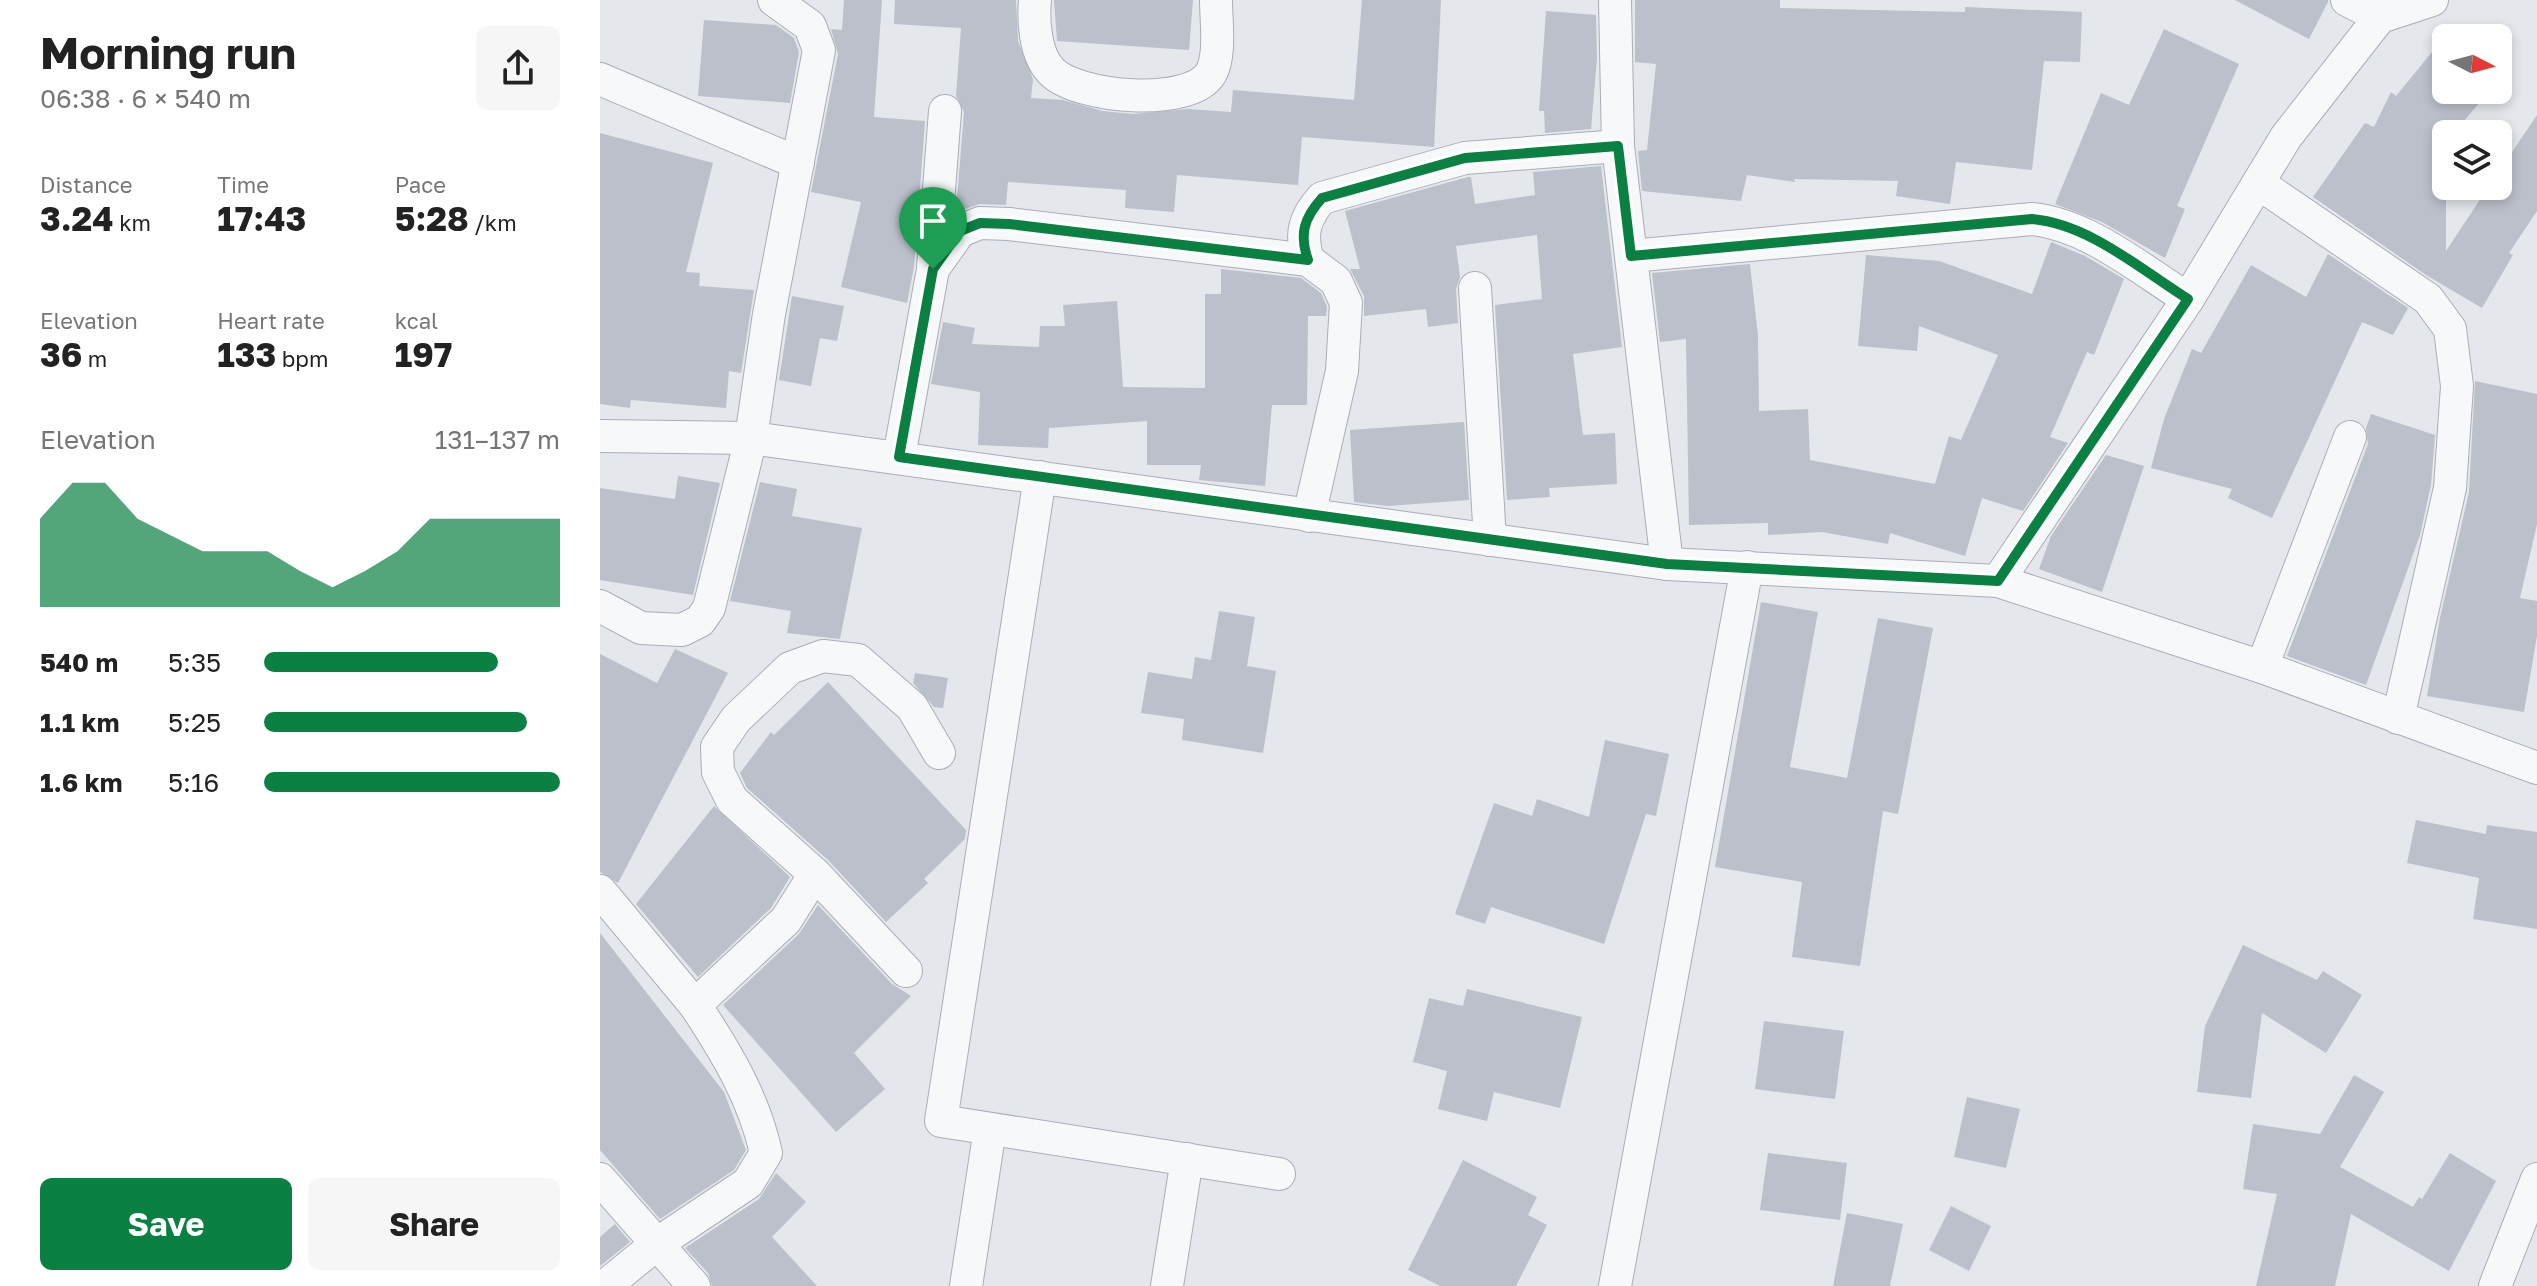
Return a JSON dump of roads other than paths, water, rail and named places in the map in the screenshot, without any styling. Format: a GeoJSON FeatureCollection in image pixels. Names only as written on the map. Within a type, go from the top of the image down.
{"type":"FeatureCollection","features":[{"type":"Feature","properties":{"kind":"street"},"geometry":{"type":"LineString","coordinates":[[600,606],[641,628],[682,630],[700,621],[709,608],[720,570],[751,438],[769,314],[819,50],[810,26],[774,0]]}},
{"type":"Feature","properties":{"kind":"street"},"geometry":{"type":"LineString","coordinates":[[1035,0],[1038,44],[1051,70],[1099,94],[1168,93],[1196,88],[1211,73],[1216,0]]}},
{"type":"Feature","properties":{"kind":"street"},"geometry":{"type":"LineString","coordinates":[[1615,0],[1618,146],[1667,564]]}},
{"type":"Feature","properties":{"kind":"street"},"geometry":{"type":"LineString","coordinates":[[2347,0],[2380,17]]}},
{"type":"Feature","properties":{"kind":"street"},"geometry":{"type":"LineString","coordinates":[[1998,581],[2188,299],[2286,137],[2380,17],[2432,0]]}},
{"type":"Feature","properties":{"kind":"street"},"geometry":{"type":"LineString","coordinates":[[600,79],[798,163]]}},
{"type":"Feature","properties":{"kind":"street"},"geometry":{"type":"LineString","coordinates":[[899,457],[933,269],[945,111]]}},
{"type":"Feature","properties":{"kind":"street"},"geometry":{"type":"LineString","coordinates":[[1308,260],[1302,235],[1307,214],[1322,198],[1465,158],[1618,146]]}},
{"type":"Feature","properties":{"kind":"street"},"geometry":{"type":"LineString","coordinates":[[2258,183],[2428,299],[2450,329],[2457,386],[2450,488],[2398,718]]}},
{"type":"Feature","properties":{"kind":"street"},"geometry":{"type":"LineString","coordinates":[[1631,256],[2032,219],[2057,221],[2078,230],[2188,299]]}},
{"type":"Feature","properties":{"kind":"street"},"geometry":{"type":"LineString","coordinates":[[933,269],[960,231],[980,223],[1308,260],[1336,281],[1346,303],[1342,371],[1309,516]]}},
{"type":"Feature","properties":{"kind":"street"},"geometry":{"type":"LineString","coordinates":[[1475,288],[1490,540]]}},
{"type":"Feature","properties":{"kind":"street"},"geometry":{"type":"LineString","coordinates":[[600,436],[751,438],[1667,564],[1998,581],[2262,667],[2537,768]]}},
{"type":"Feature","properties":{"kind":"street"},"geometry":{"type":"LineString","coordinates":[[2262,667],[2350,437]]}},
{"type":"Feature","properties":{"kind":"street"},"geometry":{"type":"LineString","coordinates":[[1040,477],[941,1121],[1279,1174]]}},
{"type":"Feature","properties":{"kind":"street"},"geometry":{"type":"LineString","coordinates":[[1615,1286],[1747,567]]}},
{"type":"Feature","properties":{"kind":"street"},"geometry":{"type":"LineString","coordinates":[[906,971],[815,874],[732,800],[718,772],[717,747],[736,719],[790,668],[823,656],[858,660],[912,707],[939,753]]}},
{"type":"Feature","properties":{"kind":"street"},"geometry":{"type":"LineString","coordinates":[[695,1005],[786,920],[815,874]]}},
{"type":"Feature","properties":{"kind":"street"},"geometry":{"type":"LineString","coordinates":[[600,891],[695,1005],[740,1078],[759,1120],[766,1153],[748,1183],[658,1243],[605,1286]]}},
{"type":"Feature","properties":{"kind":"street"},"geometry":{"type":"LineString","coordinates":[[966,1286],[990,1129]]}},
{"type":"Feature","properties":{"kind":"street"},"geometry":{"type":"LineString","coordinates":[[1167,1286],[1187,1159]]}},
{"type":"Feature","properties":{"kind":"street"},"geometry":{"type":"LineString","coordinates":[[600,1179],[694,1286]]}},
{"type":"Feature","properties":{"kind":"street"},"geometry":{"type":"LineString","coordinates":[[2495,1286],[2537,1179]]}}]}
